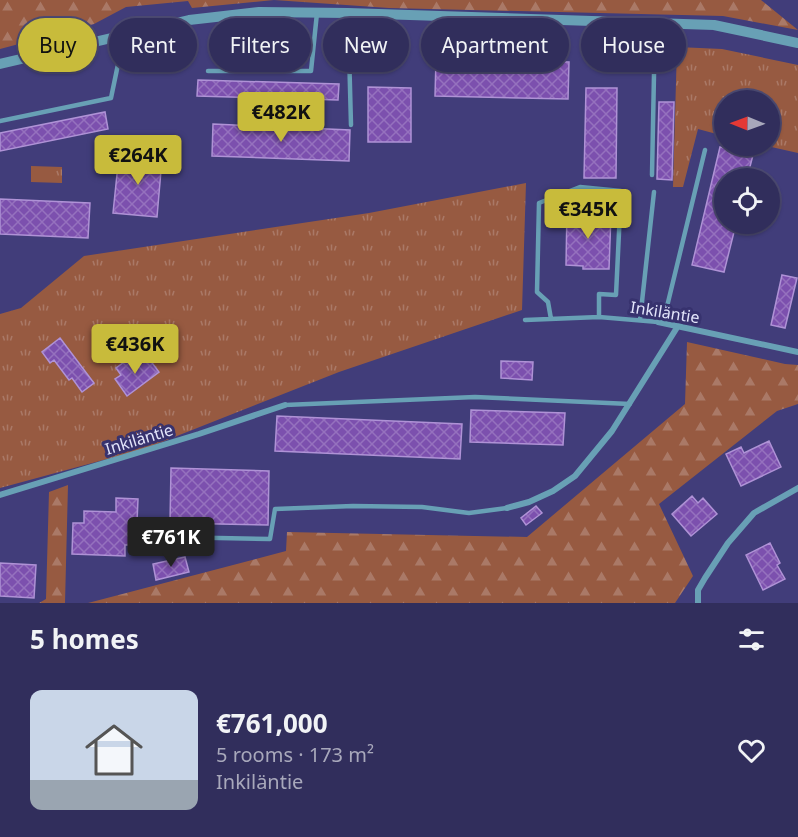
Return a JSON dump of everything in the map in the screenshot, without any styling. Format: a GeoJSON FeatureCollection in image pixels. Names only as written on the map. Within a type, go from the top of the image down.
{"type":"FeatureCollection","features":[{"type":"Feature","properties":{"kind":"street"},"geometry":{"type":"LineString","coordinates":[[197,19],[259,12],[581,20]]}},
{"type":"Feature","properties":{"kind":"street"},"geometry":{"type":"LineString","coordinates":[[686,24],[714,25],[798,43]]}},
{"type":"Feature","properties":{"kind":"street"},"geometry":{"type":"LineString","coordinates":[[0,64],[109,39]]}},
{"type":"Feature","properties":{"kind":"street","name":"Inkiläntie"},"geometry":{"type":"LineString","coordinates":[[660,322],[798,352]]}},
{"type":"Feature","properties":{"kind":"street"},"geometry":{"type":"LineString","coordinates":[[507,508],[529,502],[575,476],[612,431],[678,326]]}},
{"type":"Feature","properties":{"kind":"street","name":"Inkiläntie"},"geometry":{"type":"LineString","coordinates":[[0,495],[188,438],[285,405]]}},
{"type":"Feature","properties":{"kind":"street"},"geometry":{"type":"LineString","coordinates":[[698,603],[698,590],[705,578],[728,543],[754,513],[798,488]]}},
{"type":"Feature","properties":{"kind":"lane"},"geometry":{"type":"LineString","coordinates":[[208,71],[311,71],[317,13]]}},
{"type":"Feature","properties":{"kind":"lane"},"geometry":{"type":"LineString","coordinates":[[348,13],[351,125]]}},
{"type":"Feature","properties":{"kind":"lane"},"geometry":{"type":"LineString","coordinates":[[0,121],[111,98],[116,72]]}},
{"type":"Feature","properties":{"kind":"lane"},"geometry":{"type":"LineString","coordinates":[[652,175],[654,72]]}},
{"type":"Feature","properties":{"kind":"lane"},"geometry":{"type":"LineString","coordinates":[[660,322],[705,150]]}},
{"type":"Feature","properties":{"kind":"lane"},"geometry":{"type":"LineString","coordinates":[[551,319],[548,302],[537,292],[539,203],[580,187],[621,191],[616,295],[600,294],[599,317]]}},
{"type":"Feature","properties":{"kind":"lane"},"geometry":{"type":"LineString","coordinates":[[640,320],[654,192]]}},
{"type":"Feature","properties":{"kind":"lane","name":"Inkiläntie"},"geometry":{"type":"LineString","coordinates":[[525,320],[599,317],[660,322]]}},
{"type":"Feature","properties":{"kind":"lane"},"geometry":{"type":"LineString","coordinates":[[285,405],[475,397],[630,404]]}},
{"type":"Feature","properties":{"kind":"lane"},"geometry":{"type":"LineString","coordinates":[[168,537],[270,539],[275,509],[353,506],[422,507],[469,513],[507,508]]}},
{"type":"Feature","properties":{"kind":"green space"},"geometry":{"type":"Polygon","coordinates":[[[0,0],[274,0],[192,8],[188,1],[126,7],[97,22],[97,18],[18,18],[18,44],[0,49],[0,0]]]}},
{"type":"Feature","properties":{"kind":"green space"},"geometry":{"type":"Polygon","coordinates":[[[274,0],[761,0],[798,30],[723,16],[389,8],[274,0]]]}},
{"type":"Feature","properties":{"kind":"green space"},"geometry":{"type":"Polygon","coordinates":[[[686,47],[722,49],[798,65],[798,153],[780,149],[780,90],[714,90],[714,133],[698,129],[683,187],[673,187],[676,72],[686,72],[686,47]]]}},
{"type":"Feature","properties":{"kind":"green space"},"geometry":{"type":"Polygon","coordinates":[[[31,166],[62,167],[62,183],[31,182],[31,166]]]}},
{"type":"Feature","properties":{"kind":"green space"},"geometry":{"type":"Polygon","coordinates":[[[526,183],[522,310],[339,372],[144,449],[0,488],[0,314],[21,308],[84,256],[369,213],[526,183]]]}},
{"type":"Feature","properties":{"kind":"green space"},"geometry":{"type":"Polygon","coordinates":[[[687,342],[798,365],[798,404],[777,411],[659,504],[693,576],[675,603],[88,603],[286,551],[287,532],[527,537],[685,404],[687,342]]]}},
{"type":"Feature","properties":{"kind":"green space"},"geometry":{"type":"Polygon","coordinates":[[[68,485],[65,603],[39,603],[46,599],[49,492],[68,485]]]}},
{"type":"Feature","properties":{"kind":"building"},"geometry":{"type":"Polygon","coordinates":[[[436,72],[569,72],[568,99],[435,96],[436,72]]]}},
{"type":"Feature","properties":{"kind":"building"},"geometry":{"type":"Polygon","coordinates":[[[198,80],[339,84],[338,100],[197,96],[198,80]]]}},
{"type":"Feature","properties":{"kind":"building"},"geometry":{"type":"Polygon","coordinates":[[[368,87],[411,88],[411,142],[368,142],[368,87]]]}},
{"type":"Feature","properties":{"kind":"building"},"geometry":{"type":"Polygon","coordinates":[[[586,88],[617,88],[616,178],[584,178],[586,88]]]}},
{"type":"Feature","properties":{"kind":"building"},"geometry":{"type":"Polygon","coordinates":[[[659,102],[674,102],[672,180],[657,179],[659,102]]]}},
{"type":"Feature","properties":{"kind":"building"},"geometry":{"type":"Polygon","coordinates":[[[105,112],[108,129],[0,151],[0,133],[105,112]]]}},
{"type":"Feature","properties":{"kind":"building"},"geometry":{"type":"Polygon","coordinates":[[[213,124],[350,130],[349,161],[212,156],[213,124]]]}},
{"type":"Feature","properties":{"kind":"building"},"geometry":{"type":"Polygon","coordinates":[[[119,155],[162,159],[157,217],[113,213],[119,155]]]}},
{"type":"Feature","properties":{"kind":"building"},"geometry":{"type":"Polygon","coordinates":[[[718,156],[753,156],[750,168],[715,168],[718,156]]]}},
{"type":"Feature","properties":{"kind":"building"},"geometry":{"type":"Polygon","coordinates":[[[714,172],[714,234],[734,234],[724,272],[692,265],[714,172]]]}},
{"type":"Feature","properties":{"kind":"building"},"geometry":{"type":"Polygon","coordinates":[[[0,199],[90,203],[88,238],[0,234],[0,199]]]}},
{"type":"Feature","properties":{"kind":"building"},"geometry":{"type":"Polygon","coordinates":[[[567,210],[611,214],[609,269],[583,269],[583,266],[566,265],[567,210]]]}},
{"type":"Feature","properties":{"kind":"building"},"geometry":{"type":"Polygon","coordinates":[[[782,275],[797,278],[785,328],[771,325],[782,275]]]}},
{"type":"Feature","properties":{"kind":"building"},"geometry":{"type":"Polygon","coordinates":[[[60,338],[94,383],[82,392],[72,378],[69,380],[54,360],[50,363],[42,352],[60,338]]]}},
{"type":"Feature","properties":{"kind":"building"},"geometry":{"type":"Polygon","coordinates":[[[147,356],[159,372],[127,396],[115,379],[121,375],[116,368],[127,360],[133,367],[147,356]]]}},
{"type":"Feature","properties":{"kind":"building"},"geometry":{"type":"Polygon","coordinates":[[[501,361],[533,362],[532,380],[501,378],[501,361]]]}},
{"type":"Feature","properties":{"kind":"building"},"geometry":{"type":"Polygon","coordinates":[[[471,410],[565,413],[563,445],[470,442],[471,410]]]}},
{"type":"Feature","properties":{"kind":"building"},"geometry":{"type":"Polygon","coordinates":[[[277,416],[462,424],[460,459],[275,451],[277,416]]]}},
{"type":"Feature","properties":{"kind":"building"},"geometry":{"type":"Polygon","coordinates":[[[769,441],[781,467],[741,486],[726,454],[741,447],[744,453],[769,441]]]}},
{"type":"Feature","properties":{"kind":"building"},"geometry":{"type":"Polygon","coordinates":[[[171,468],[269,471],[268,525],[170,523],[171,468]]]}},
{"type":"Feature","properties":{"kind":"building"},"geometry":{"type":"Polygon","coordinates":[[[692,496],[698,503],[703,498],[717,514],[691,536],[672,514],[692,496]]]}},
{"type":"Feature","properties":{"kind":"building"},"geometry":{"type":"Polygon","coordinates":[[[116,498],[138,499],[136,545],[125,545],[125,556],[72,554],[73,523],[84,523],[84,511],[116,512],[116,498]]]}},
{"type":"Feature","properties":{"kind":"building"},"geometry":{"type":"Polygon","coordinates":[[[536,506],[542,513],[526,525],[521,518],[536,506]]]}},
{"type":"Feature","properties":{"kind":"building"},"geometry":{"type":"Polygon","coordinates":[[[770,543],[780,563],[777,565],[785,579],[763,590],[746,555],[770,543]]]}},
{"type":"Feature","properties":{"kind":"building"},"geometry":{"type":"Polygon","coordinates":[[[185,557],[189,572],[156,580],[153,564],[185,557]]]}},
{"type":"Feature","properties":{"kind":"building"},"geometry":{"type":"Polygon","coordinates":[[[0,563],[36,565],[34,598],[0,596],[0,563]]]}}]}
